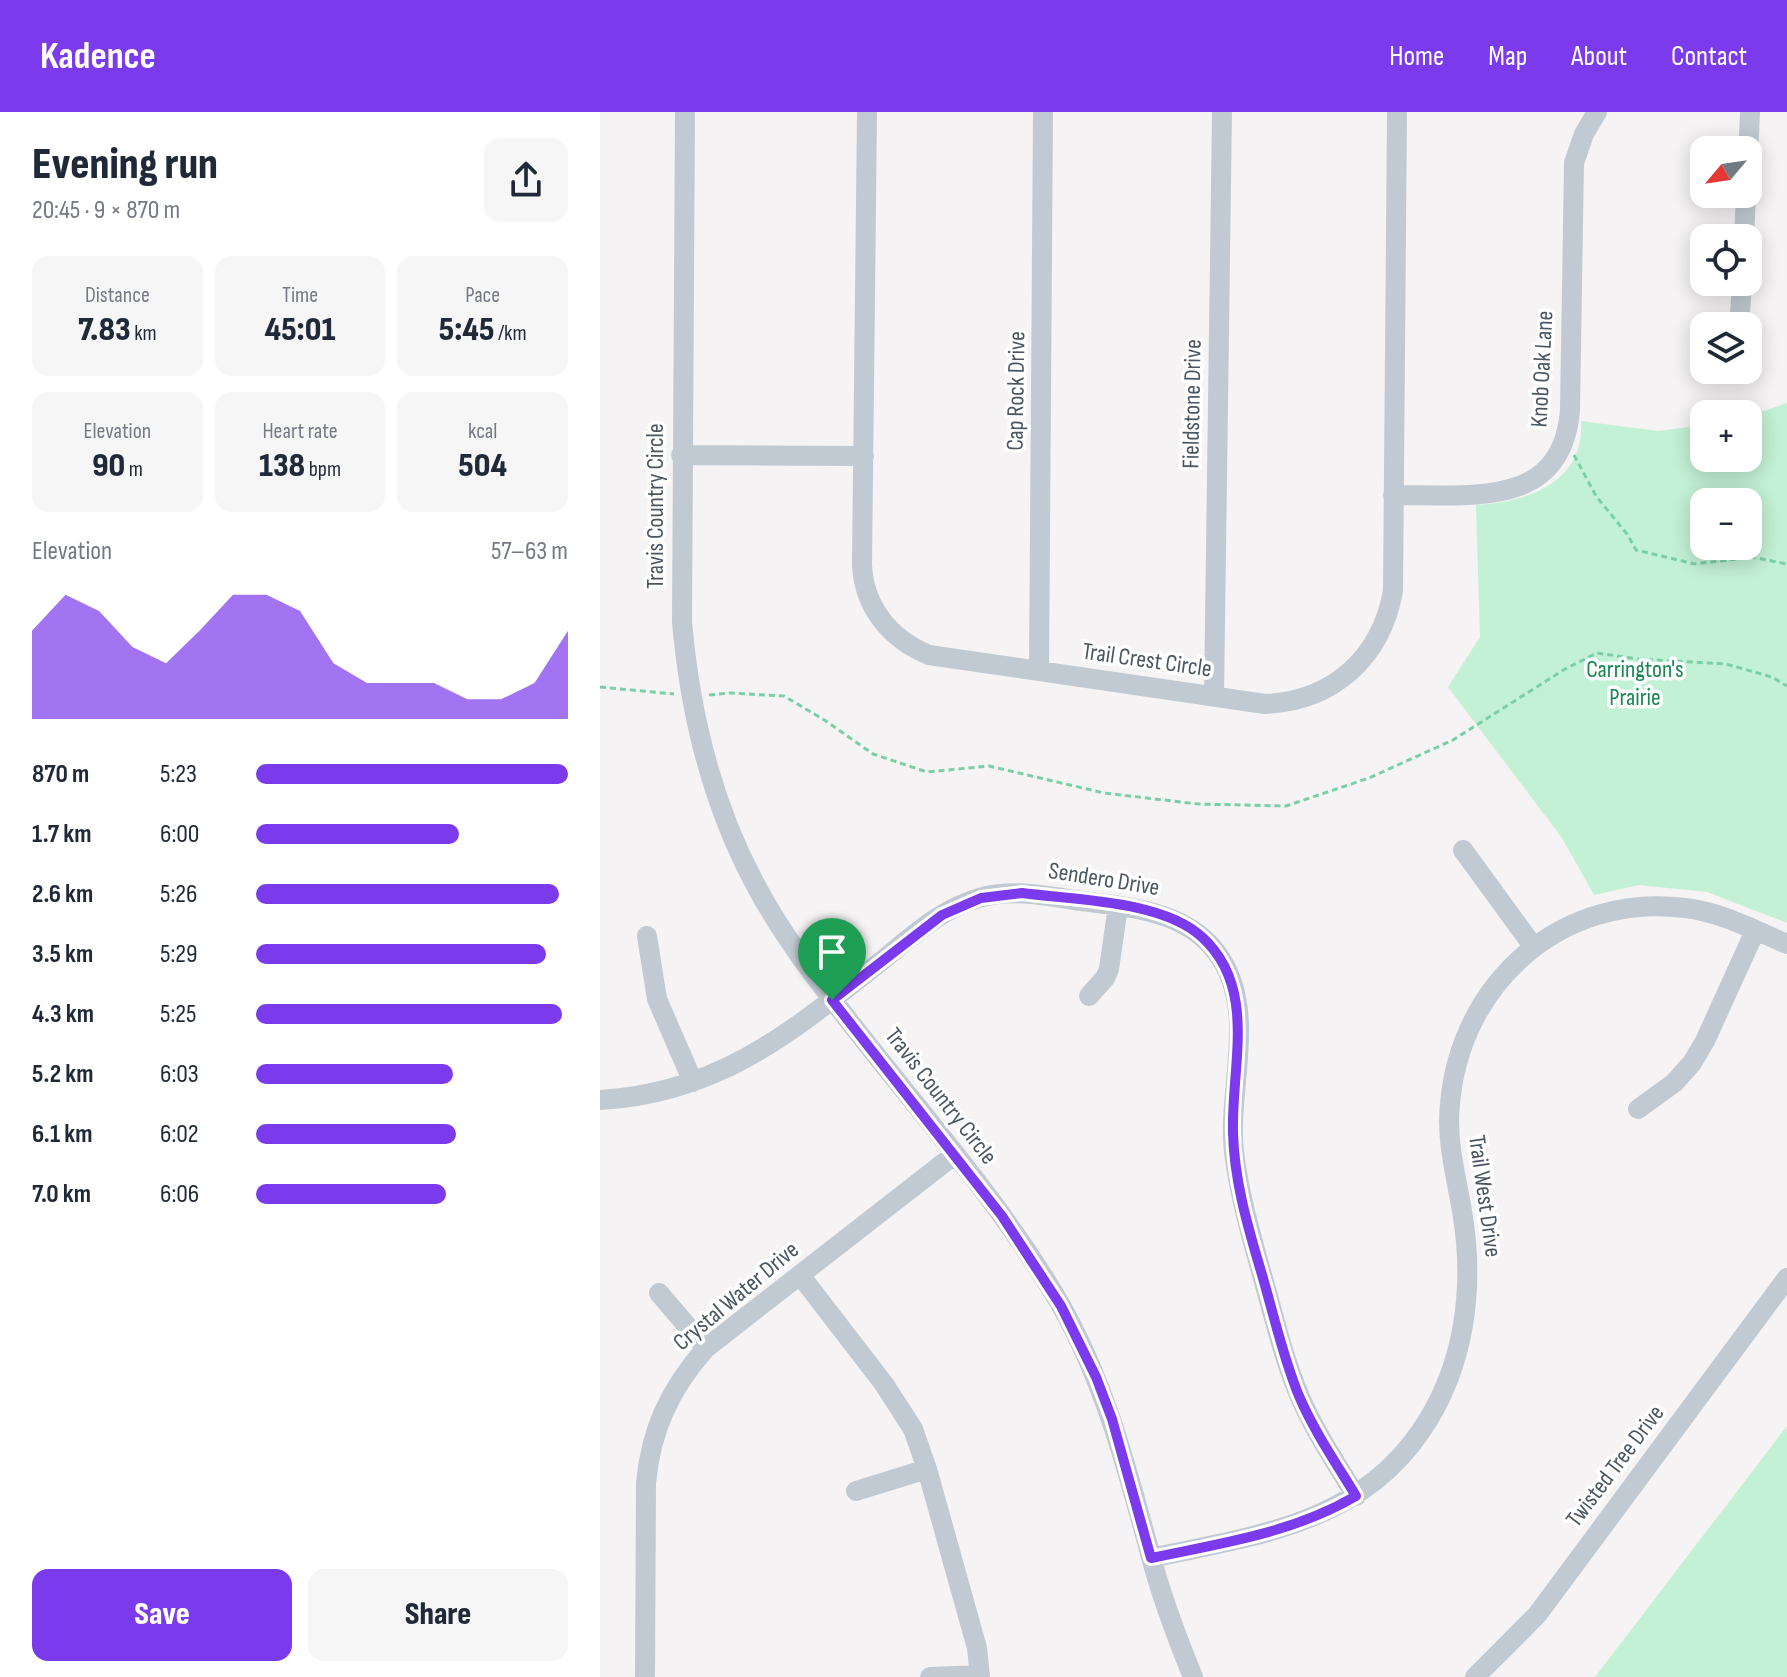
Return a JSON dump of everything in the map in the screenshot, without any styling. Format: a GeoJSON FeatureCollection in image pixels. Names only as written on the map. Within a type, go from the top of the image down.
{"type":"FeatureCollection","features":[{"type":"Feature","properties":{"kind":"street","name":"Travis Country Circle"},"geometry":{"type":"LineString","coordinates":[[685,112],[682,622],[690,697],[717,800],[736,847],[773,916],[832,1000],[1022,1244],[1055,1296],[1076,1335],[1112,1419],[1151,1558],[1193,1677]]}},
{"type":"Feature","properties":{"kind":"street","name":"Trail Crest Circle"},"geometry":{"type":"LineString","coordinates":[[867,112],[863,581],[866,594],[880,619],[901,641],[929,655],[1265,704],[1296,701],[1323,691],[1359,664],[1376,640],[1393,591],[1397,112]]}},
{"type":"Feature","properties":{"kind":"street","name":"Cap Rock Drive"},"geometry":{"type":"LineString","coordinates":[[1039,671],[1043,112]]}},
{"type":"Feature","properties":{"kind":"street","name":"Fieldstone Drive"},"geometry":{"type":"LineString","coordinates":[[1214,696],[1222,112]]}},
{"type":"Feature","properties":{"kind":"street","name":"Knob Oak Lane"},"geometry":{"type":"LineString","coordinates":[[1393,495],[1492,494],[1519,488],[1544,472],[1561,451],[1570,410],[1574,163],[1584,134],[1597,112]]}},
{"type":"Feature","properties":{"kind":"street"},"geometry":{"type":"LineString","coordinates":[[1749,136],[1750,112]]}},
{"type":"Feature","properties":{"kind":"street"},"geometry":{"type":"LineString","coordinates":[[681,455],[864,456]]}},
{"type":"Feature","properties":{"kind":"street"},"geometry":{"type":"LineString","coordinates":[[1463,850],[1533,946]]}},
{"type":"Feature","properties":{"kind":"street","name":"Sendero Drive"},"geometry":{"type":"LineString","coordinates":[[600,1100],[627,1098],[693,1082],[758,1053],[942,915],[981,898],[1022,893],[1118,906],[1172,918],[1187,925],[1213,948],[1227,970],[1238,1013],[1233,1128],[1243,1210],[1299,1394],[1319,1435],[1356,1496]]}},
{"type":"Feature","properties":{"kind":"street"},"geometry":{"type":"LineString","coordinates":[[1089,996],[1109,969],[1118,906]]}},
{"type":"Feature","properties":{"kind":"street","name":"Trail West Drive"},"geometry":{"type":"LineString","coordinates":[[1151,1558],[1276,1531],[1324,1513],[1356,1496],[1397,1461],[1433,1411],[1455,1359],[1467,1303],[1464,1225],[1450,1154],[1450,1104],[1454,1079],[1476,1014],[1508,970],[1533,946],[1585,918],[1623,908],[1647,906],[1706,911],[1787,944]]}},
{"type":"Feature","properties":{"kind":"street"},"geometry":{"type":"LineString","coordinates":[[1638,1109],[1674,1083],[1692,1063],[1755,931]]}},
{"type":"Feature","properties":{"kind":"street"},"geometry":{"type":"LineString","coordinates":[[647,936],[657,999],[693,1082]]}},
{"type":"Feature","properties":{"kind":"street","name":"Crystal Water Drive"},"geometry":{"type":"LineString","coordinates":[[645,1677],[646,1483],[649,1455],[664,1407],[676,1385],[706,1348],[954,1155]]}},
{"type":"Feature","properties":{"kind":"street"},"geometry":{"type":"LineString","coordinates":[[800,1275],[899,1404],[913,1429],[927,1469],[977,1648],[980,1676],[930,1677]]}},
{"type":"Feature","properties":{"kind":"street","name":"Twisted Tree Drive"},"geometry":{"type":"LineString","coordinates":[[1475,1677],[1537,1615],[1784,1289]]}},
{"type":"Feature","properties":{"kind":"street"},"geometry":{"type":"LineString","coordinates":[[659,1293],[706,1348]]}},
{"type":"Feature","properties":{"kind":"street"},"geometry":{"type":"LineString","coordinates":[[856,1491],[927,1469]]}},
{"type":"Feature","properties":{"kind":"path"},"geometry":{"type":"LineString","coordinates":[[1565,439],[1596,496],[1636,550],[1695,564],[1752,557],[1787,564]]}},
{"type":"Feature","properties":{"kind":"path"},"geometry":{"type":"LineString","coordinates":[[600,687],[690,697],[729,693],[784,696],[873,754],[927,772],[989,766],[1104,793],[1198,804],[1286,806],[1369,778],[1453,740],[1565,669],[1597,653],[1638,659],[1726,664],[1772,677],[1787,686]]}},
{"type":"Feature","properties":{"kind":"green space","name":"Carrington's Prairie"},"geometry":{"type":"Polygon","coordinates":[[[1787,403],[1787,923],[1707,892],[1639,885],[1594,895],[1562,838],[1448,687],[1480,637],[1476,505],[1533,493],[1563,474],[1580,442],[1581,421],[1658,431],[1690,427],[1690,472],[1762,472],[1762,412],[1787,403]]]}},
{"type":"Feature","properties":{"kind":"green space"},"geometry":{"type":"Polygon","coordinates":[[[1787,1426],[1787,1677],[1595,1677],[1787,1426]]]}},
{"type":"Feature","properties":{"kind":"route"},"geometry":{"type":"LineString","coordinates":[[1022,893],[1153,912],[1187,925],[1201,935],[1221,959],[1236,996],[1238,1032],[1233,1128],[1243,1210],[1291,1375],[1311,1422],[1356,1496],[1300,1524],[1151,1558],[1112,1419],[1096,1377],[1061,1306],[1002,1216],[832,1000],[926,925],[962,904],[1000,894],[1022,893]]}}]}
